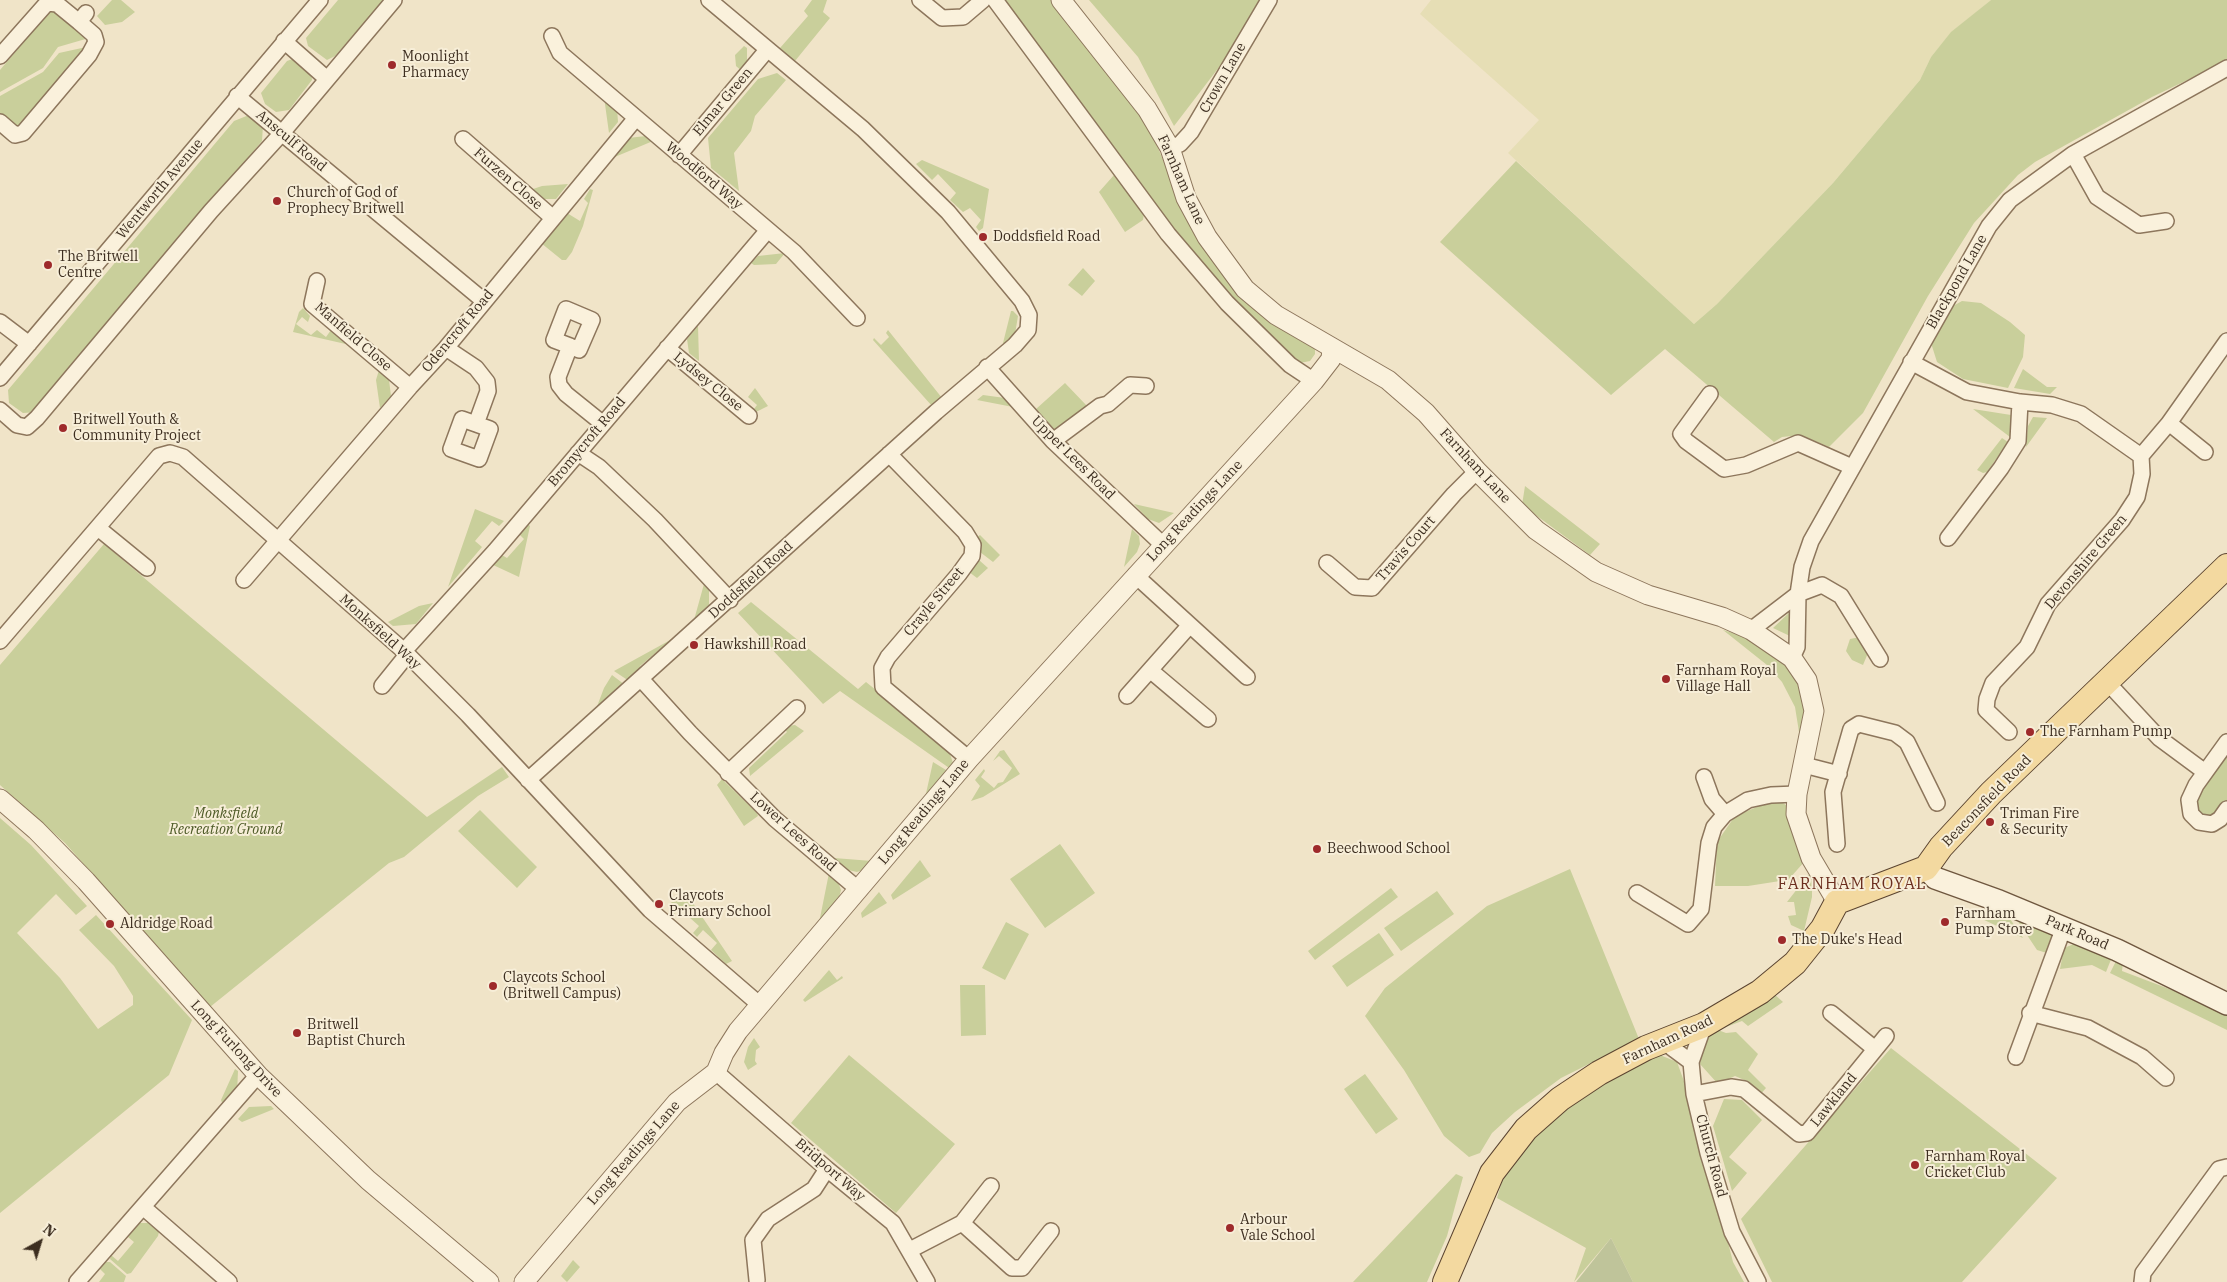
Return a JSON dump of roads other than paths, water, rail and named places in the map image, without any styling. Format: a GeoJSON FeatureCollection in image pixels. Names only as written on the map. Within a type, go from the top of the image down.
{"type":"FeatureCollection","features":[{"type":"Feature","properties":{"kind":"main road","name":"Beaconsfield Road"},"geometry":{"type":"LineString","coordinates":[[1926,868],[1941,847],[1991,793],[2227,566]]}},
{"type":"Feature","properties":{"kind":"main road"},"geometry":{"type":"LineString","coordinates":[[1837,902],[1926,868]]}},
{"type":"Feature","properties":{"kind":"main road","name":"Park Road"},"geometry":{"type":"LineString","coordinates":[[1926,868],[1935,878],[2064,927],[2117,950],[2227,1004]]}},
{"type":"Feature","properties":{"kind":"main road","name":"Farnham Road"},"geometry":{"type":"LineString","coordinates":[[1445,1282],[1492,1173],[1526,1129],[1560,1099],[1599,1073],[1646,1048],[1704,1025],[1760,992],[1795,964],[1823,928],[1837,902]]}},
{"type":"Feature","properties":{"kind":"street","name":"Wentworth Avenue"},"geometry":{"type":"LineString","coordinates":[[0,378],[320,0]]}},
{"type":"Feature","properties":{"kind":"street"},"geometry":{"type":"LineString","coordinates":[[0,410],[17,425],[27,426],[38,418],[211,211],[282,133],[394,0]]}},
{"type":"Feature","properties":{"kind":"street","name":"Doddsfield Road"},"geometry":{"type":"LineString","coordinates":[[528,780],[730,600],[889,454],[987,367],[1015,345],[1028,330],[1030,315],[1022,301],[954,220],[905,168],[709,0]]}},
{"type":"Feature","properties":{"kind":"street"},"geometry":{"type":"LineString","coordinates":[[920,0],[942,18],[963,17],[983,0]]}},
{"type":"Feature","properties":{"kind":"street"},"geometry":{"type":"LineString","coordinates":[[995,0],[1168,234],[1227,303],[1290,365],[1314,381]]}},
{"type":"Feature","properties":{"kind":"street","name":"Farnham Lane"},"geometry":{"type":"LineString","coordinates":[[1061,0],[1147,109],[1170,148],[1190,206],[1207,238],[1245,289],[1276,315],[1388,380],[1426,413],[1477,471],[1536,530],[1596,572],[1648,595],[1722,617],[1751,630],[1792,658],[1807,680],[1814,711],[1804,765],[1796,794],[1796,814],[1811,858],[1837,902]]}},
{"type":"Feature","properties":{"kind":"street","name":"Crown Lane"},"geometry":{"type":"LineString","coordinates":[[1170,148],[1180,144],[1191,132],[1269,0]]}},
{"type":"Feature","properties":{"kind":"street"},"geometry":{"type":"LineString","coordinates":[[0,56],[47,3],[57,4],[83,18],[94,35],[96,42],[89,55],[23,133],[15,135],[0,122]]}},
{"type":"Feature","properties":{"kind":"street","name":"Woodford Way"},"geometry":{"type":"LineString","coordinates":[[552,36],[560,53],[794,252],[857,318]]}},
{"type":"Feature","properties":{"kind":"street"},"geometry":{"type":"LineString","coordinates":[[284,42],[327,78]]}},
{"type":"Feature","properties":{"kind":"street","name":"Elmar Green"},"geometry":{"type":"LineString","coordinates":[[680,155],[767,50]]}},
{"type":"Feature","properties":{"kind":"street","name":"Blackpond Lane"},"geometry":{"type":"LineString","coordinates":[[1792,658],[1797,647],[1798,594],[1802,567],[1811,541],[1989,226],[2010,200],[2073,154],[2227,68]]}},
{"type":"Feature","properties":{"kind":"street","name":"Ansculf Road"},"geometry":{"type":"LineString","coordinates":[[237,96],[484,301]]}},
{"type":"Feature","properties":{"kind":"street","name":"Odencroft Road"},"geometry":{"type":"LineString","coordinates":[[244,580],[410,387],[446,348],[636,118]]}},
{"type":"Feature","properties":{"kind":"street","name":"Furzen Close"},"geometry":{"type":"LineString","coordinates":[[463,139],[554,218]]}},
{"type":"Feature","properties":{"kind":"street"},"geometry":{"type":"LineString","coordinates":[[2073,154],[2097,197],[2139,225],[2166,222]]}},
{"type":"Feature","properties":{"kind":"street","name":"Bromycroft Road"},"geometry":{"type":"LineString","coordinates":[[382,686],[405,653],[495,551],[768,230]]}},
{"type":"Feature","properties":{"kind":"street","name":"Manfield Close"},"geometry":{"type":"LineString","coordinates":[[317,281],[312,304],[410,387]]}},
{"type":"Feature","properties":{"kind":"street"},"geometry":{"type":"LineString","coordinates":[[0,322],[29,344]]}},
{"type":"Feature","properties":{"kind":"street"},"geometry":{"type":"LineString","coordinates":[[1911,362],[1968,392],[2020,402],[2052,405],[2081,414],[2141,456],[2169,423],[2227,341]]}},
{"type":"Feature","properties":{"kind":"street"},"geometry":{"type":"LineString","coordinates":[[570,346],[558,377],[559,385],[566,394],[602,423]]}},
{"type":"Feature","properties":{"kind":"street"},"geometry":{"type":"LineString","coordinates":[[446,348],[476,368],[487,382],[488,391],[476,424]]}},
{"type":"Feature","properties":{"kind":"street","name":"Lydsey Close"},"geometry":{"type":"LineString","coordinates":[[667,348],[749,416]]}},
{"type":"Feature","properties":{"kind":"street","name":"Long Readings Lane"},"geometry":{"type":"LineString","coordinates":[[524,1282],[677,1102],[716,1072],[724,1053],[738,1031],[969,759],[1314,381],[1331,359],[1332,348]]}},
{"type":"Feature","properties":{"kind":"street","name":"Upper Lees Road"},"geometry":{"type":"LineString","coordinates":[[987,367],[1054,441],[1163,545]]}},
{"type":"Feature","properties":{"kind":"street"},"geometry":{"type":"LineString","coordinates":[[1054,441],[1100,406],[1108,404],[1130,385],[1146,386]]}},
{"type":"Feature","properties":{"kind":"street"},"geometry":{"type":"LineString","coordinates":[[1710,394],[1681,434],[1686,441],[1724,468],[1746,466],[1798,443],[1852,467]]}},
{"type":"Feature","properties":{"kind":"street"},"geometry":{"type":"LineString","coordinates":[[1948,538],[2018,441],[2020,402]]}},
{"type":"Feature","properties":{"kind":"street"},"geometry":{"type":"LineString","coordinates":[[2169,423],[2205,452]]}},
{"type":"Feature","properties":{"kind":"street","name":"Monksfield Way"},"geometry":{"type":"LineString","coordinates":[[0,641],[159,456],[170,453],[183,457],[405,653],[650,910],[760,1005]]}},
{"type":"Feature","properties":{"kind":"street"},"geometry":{"type":"LineString","coordinates":[[578,453],[599,467],[655,520],[730,600]]}},
{"type":"Feature","properties":{"kind":"street","name":"Crayle Street"},"geometry":{"type":"LineString","coordinates":[[889,454],[964,532],[973,545],[972,556],[959,574],[888,657],[882,668],[883,687],[969,759]]}},
{"type":"Feature","properties":{"kind":"street","name":"Devonshire Green"},"geometry":{"type":"LineString","coordinates":[[2008,732],[1979,710],[1987,698],[1993,683],[2028,647],[2048,604],[2122,520],[2137,497],[2142,474],[2141,456]]}},
{"type":"Feature","properties":{"kind":"street","name":"Travis Court"},"geometry":{"type":"LineString","coordinates":[[1327,563],[1356,587],[1372,588],[1454,494],[1477,471]]}},
{"type":"Feature","properties":{"kind":"street"},"geometry":{"type":"LineString","coordinates":[[98,528],[147,568]]}},
{"type":"Feature","properties":{"kind":"street"},"geometry":{"type":"LineString","coordinates":[[1135,575],[1247,677]]}},
{"type":"Feature","properties":{"kind":"street"},"geometry":{"type":"LineString","coordinates":[[1751,630],[1798,594],[1822,585],[1841,596],[1880,659]]}},
{"type":"Feature","properties":{"kind":"street"},"geometry":{"type":"LineString","coordinates":[[1127,696],[1190,625]]}},
{"type":"Feature","properties":{"kind":"street"},"geometry":{"type":"LineString","coordinates":[[1150,670],[1208,719]]}},
{"type":"Feature","properties":{"kind":"street","name":"Lower Lees Road"},"geometry":{"type":"LineString","coordinates":[[641,679],[728,773],[775,819],[859,890]]}},
{"type":"Feature","properties":{"kind":"street"},"geometry":{"type":"LineString","coordinates":[[2107,682],[2159,738],[2205,772]]}},
{"type":"Feature","properties":{"kind":"street"},"geometry":{"type":"LineString","coordinates":[[728,773],[797,708]]}},
{"type":"Feature","properties":{"kind":"street"},"geometry":{"type":"LineString","coordinates":[[1837,844],[1833,792],[1851,729],[1860,724],[1895,733],[1907,742],[1937,803]]}},
{"type":"Feature","properties":{"kind":"street"},"geometry":{"type":"LineString","coordinates":[[2227,742],[2205,772],[2189,800],[2191,814],[2199,822],[2212,824],[2220,819],[2227,809]]}},
{"type":"Feature","properties":{"kind":"street"},"geometry":{"type":"LineString","coordinates":[[1804,765],[1839,774]]}},
{"type":"Feature","properties":{"kind":"street"},"geometry":{"type":"LineString","coordinates":[[1704,777],[1712,799],[1725,814]]}},
{"type":"Feature","properties":{"kind":"street"},"geometry":{"type":"LineString","coordinates":[[1637,893],[1688,924],[1702,910],[1709,843],[1714,827],[1725,814],[1748,800],[1771,795],[1796,794]]}},
{"type":"Feature","properties":{"kind":"street","name":"Long Furlong Drive"},"geometry":{"type":"LineString","coordinates":[[0,798],[36,830],[86,881],[258,1075],[368,1180],[489,1282]]}},
{"type":"Feature","properties":{"kind":"street"},"geometry":{"type":"LineString","coordinates":[[2016,1057],[2030,1013],[2064,927]]}},
{"type":"Feature","properties":{"kind":"street"},"geometry":{"type":"LineString","coordinates":[[1831,1013],[1876,1049]]}},
{"type":"Feature","properties":{"kind":"street"},"geometry":{"type":"LineString","coordinates":[[2030,1013],[2088,1028],[2142,1057],[2166,1078]]}},
{"type":"Feature","properties":{"kind":"street","name":"Church Road"},"geometry":{"type":"LineString","coordinates":[[1704,1025],[1691,1062],[1694,1094],[1708,1153],[1732,1232],[1758,1282]]}},
{"type":"Feature","properties":{"kind":"street","name":"Lawkland"},"geometry":{"type":"LineString","coordinates":[[1694,1094],[1731,1087],[1744,1089],[1799,1134],[1807,1133],[1886,1036]]}},
{"type":"Feature","properties":{"kind":"street"},"geometry":{"type":"LineString","coordinates":[[1664,1042],[1691,1062]]}},
{"type":"Feature","properties":{"kind":"street","name":"Bridport Way"},"geometry":{"type":"LineString","coordinates":[[716,1072],[827,1170],[893,1224],[910,1250],[926,1282]]}},
{"type":"Feature","properties":{"kind":"street"},"geometry":{"type":"LineString","coordinates":[[77,1282],[258,1075]]}},
{"type":"Feature","properties":{"kind":"street"},"geometry":{"type":"LineString","coordinates":[[2142,1282],[2144,1273],[2219,1169],[2227,1167]]}},
{"type":"Feature","properties":{"kind":"street"},"geometry":{"type":"LineString","coordinates":[[757,1280],[761,1264],[753,1240],[768,1220],[814,1189],[827,1170]]}},
{"type":"Feature","properties":{"kind":"street"},"geometry":{"type":"LineString","coordinates":[[910,1250],[962,1223],[991,1186]]}},
{"type":"Feature","properties":{"kind":"street"},"geometry":{"type":"LineString","coordinates":[[143,1207],[229,1282]]}},
{"type":"Feature","properties":{"kind":"street"},"geometry":{"type":"LineString","coordinates":[[962,1223],[1012,1268],[1022,1268],[1051,1232]]}},
{"type":"Feature","properties":{"kind":"place","name":"Moonlight Pharmacy"},"geometry":{"type":"Point","coordinates":[392,65]}},
{"type":"Feature","properties":{"kind":"place","name":"Church of God of Prophecy Britwell"},"geometry":{"type":"Point","coordinates":[277,201]}},
{"type":"Feature","properties":{"kind":"place","name":"Doddsfield Road"},"geometry":{"type":"Point","coordinates":[983,237]}},
{"type":"Feature","properties":{"kind":"place","name":"The Britwell Centre"},"geometry":{"type":"Point","coordinates":[48,265]}},
{"type":"Feature","properties":{"kind":"place","name":"Britwell Youth & Community Project"},"geometry":{"type":"Point","coordinates":[63,428]}},
{"type":"Feature","properties":{"kind":"place","name":"Hawkshill Road"},"geometry":{"type":"Point","coordinates":[694,645]}},
{"type":"Feature","properties":{"kind":"place","name":"Farnham Royal Village Hall"},"geometry":{"type":"Point","coordinates":[1666,679]}},
{"type":"Feature","properties":{"kind":"place","name":"The Farnham Pump"},"geometry":{"type":"Point","coordinates":[2030,732]}},
{"type":"Feature","properties":{"kind":"place","name":"Triman Fire & Security"},"geometry":{"type":"Point","coordinates":[1990,822]}},
{"type":"Feature","properties":{"kind":"place","name":"Beechwood School"},"geometry":{"type":"Point","coordinates":[1317,849]}},
{"type":"Feature","properties":{"kind":"place","name":"Claycots Primary School"},"geometry":{"type":"Point","coordinates":[659,904]}},
{"type":"Feature","properties":{"kind":"place","name":"Farnham Pump Store"},"geometry":{"type":"Point","coordinates":[1945,922]}},
{"type":"Feature","properties":{"kind":"place","name":"Aldridge Road"},"geometry":{"type":"Point","coordinates":[110,924]}},
{"type":"Feature","properties":{"kind":"place","name":"The Duke's Head"},"geometry":{"type":"Point","coordinates":[1782,940]}},
{"type":"Feature","properties":{"kind":"place","name":"Claycots School (Britwell Campus)"},"geometry":{"type":"Point","coordinates":[493,986]}},
{"type":"Feature","properties":{"kind":"place","name":"Britwell Baptist Church"},"geometry":{"type":"Point","coordinates":[297,1033]}},
{"type":"Feature","properties":{"kind":"place","name":"Farnham Royal Cricket Club"},"geometry":{"type":"Point","coordinates":[1915,1165]}},
{"type":"Feature","properties":{"kind":"place","name":"Arbour Vale School"},"geometry":{"type":"Point","coordinates":[1230,1228]}},
{"type":"Feature","properties":{"kind":"district","name":"FARNHAM ROYAL"},"geometry":{"type":"Point","coordinates":[1852,884]}},
{"type":"Feature","properties":{"kind":"park label","name":"Monksfield Recreation Ground"},"geometry":{"type":"Point","coordinates":[226,822]}}]}
